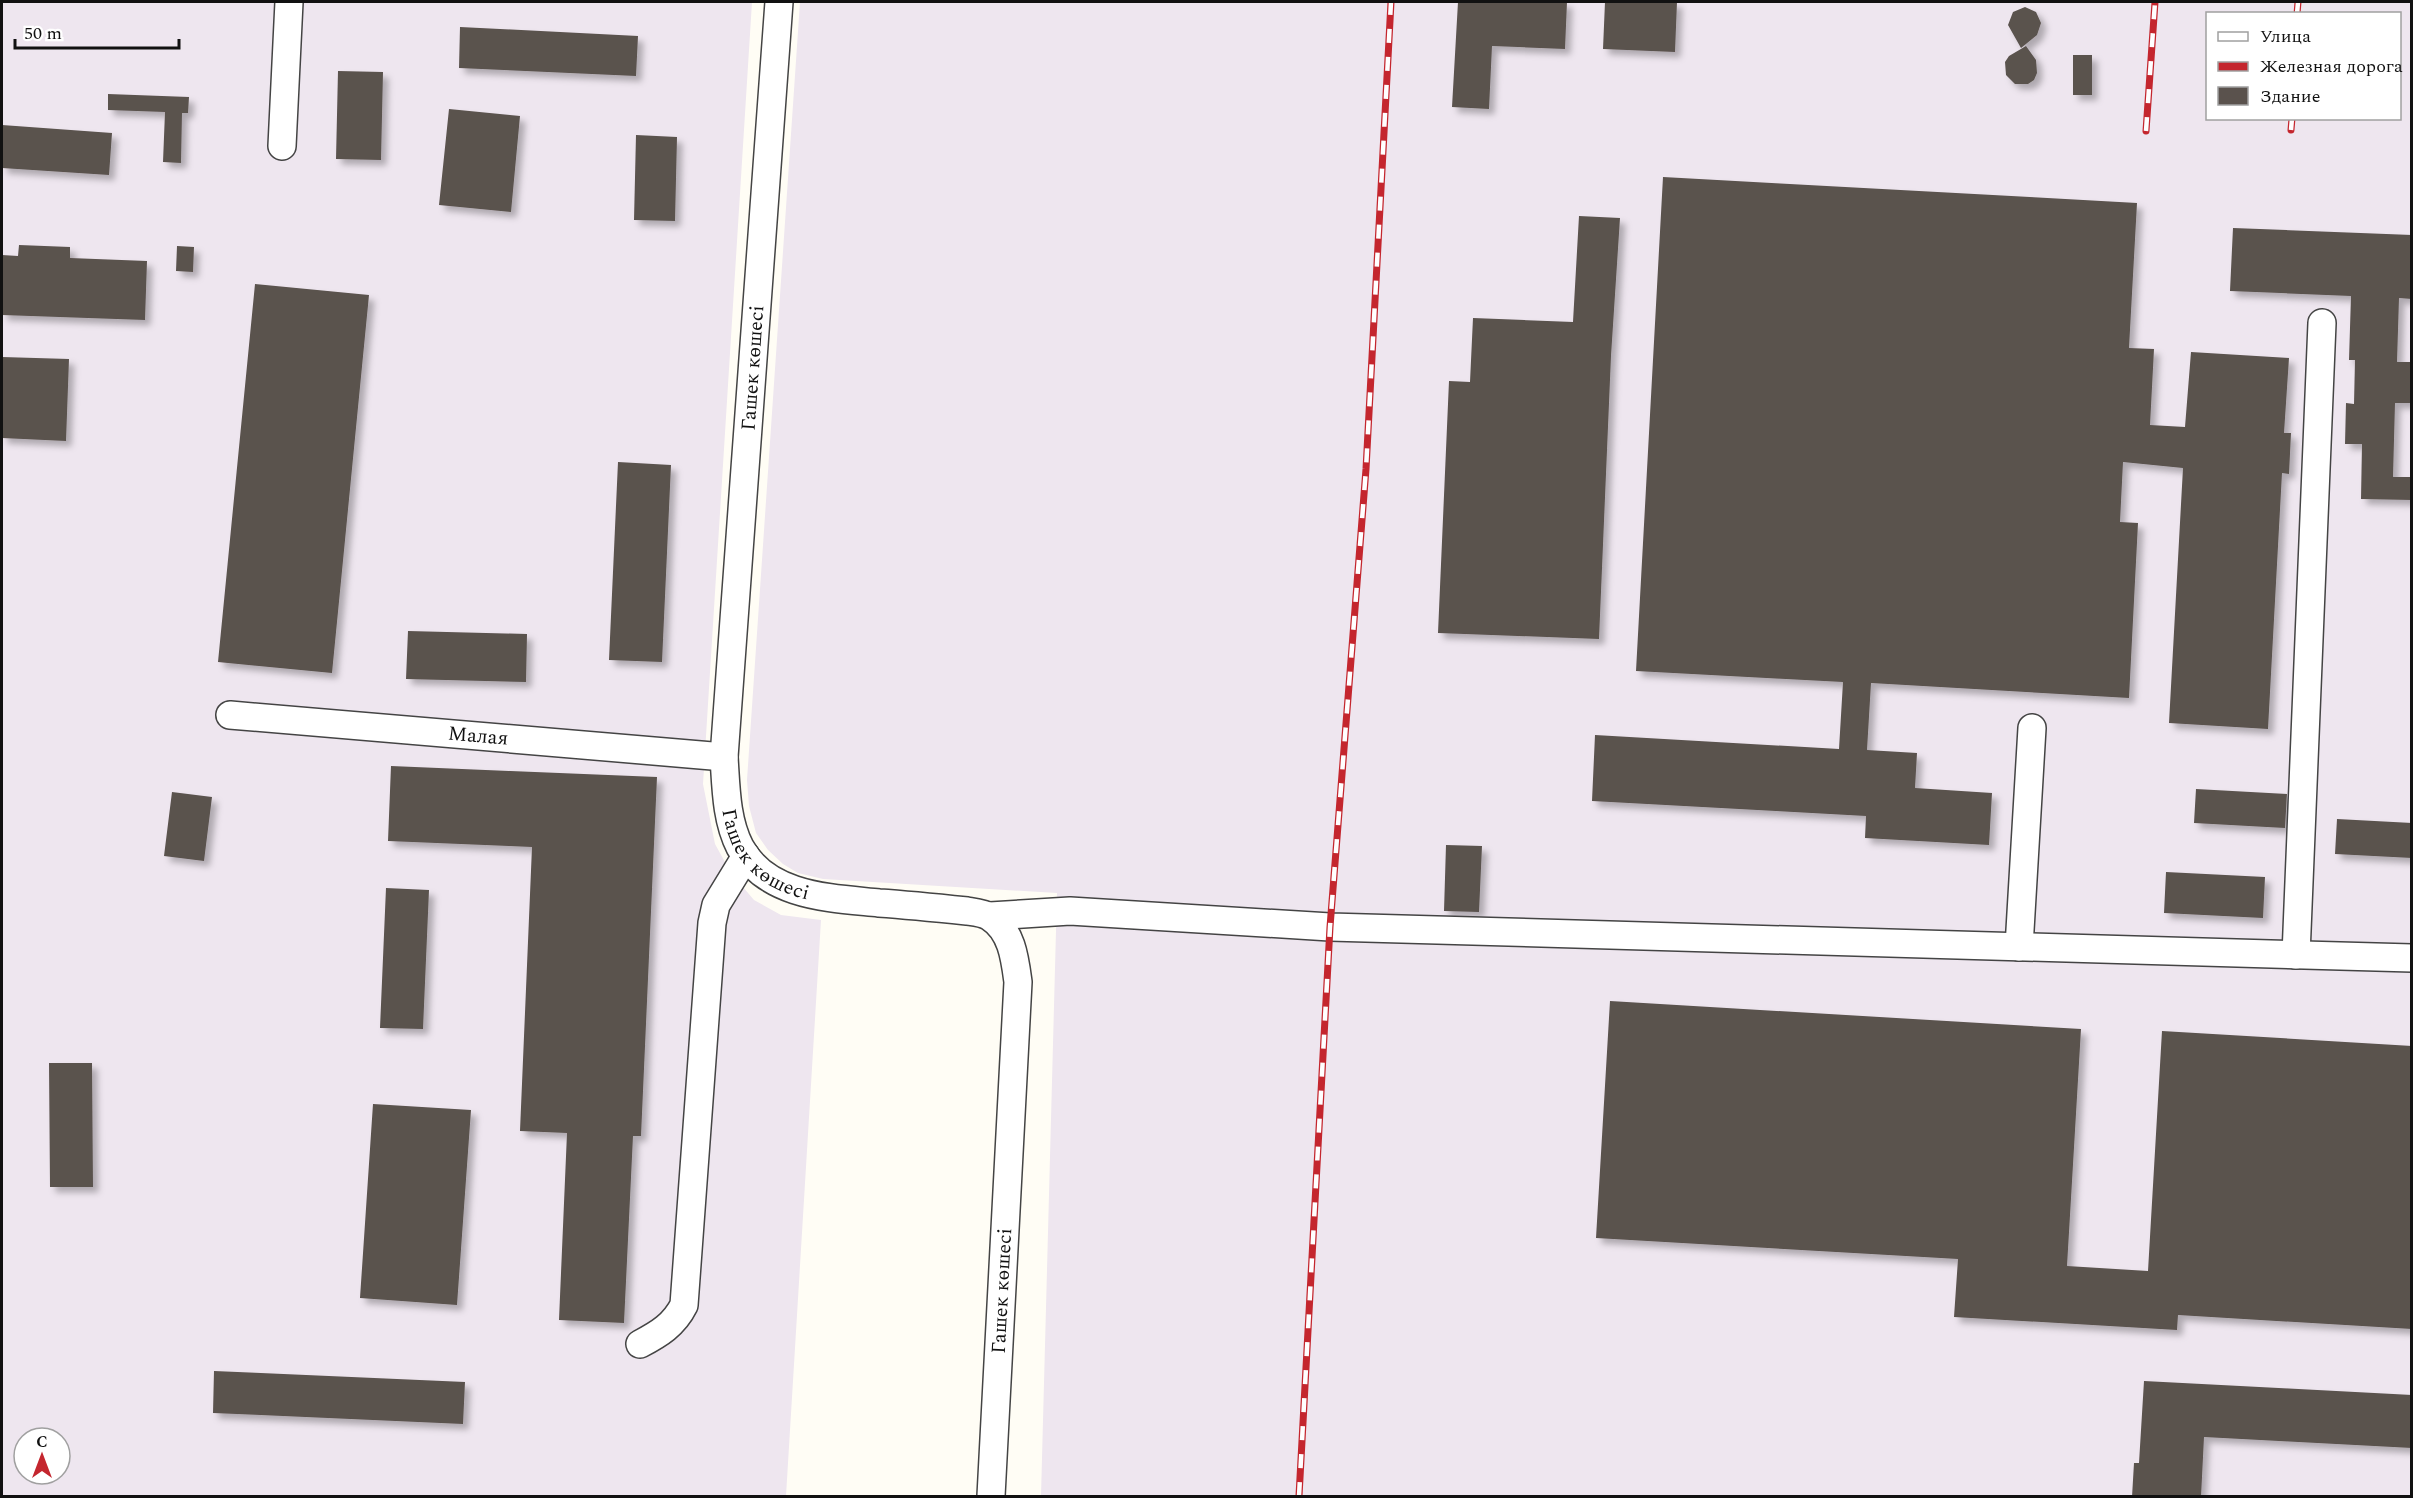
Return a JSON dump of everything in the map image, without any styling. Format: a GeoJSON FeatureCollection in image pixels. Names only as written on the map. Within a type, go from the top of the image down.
{"type":"FeatureCollection","features":[{"type":"Feature","properties":{"kind":"street"},"geometry":{"type":"LineString","coordinates":[[282,146],[289,2]]}},
{"type":"Feature","properties":{"kind":"street","name":"Гашек көшесі"},"geometry":{"type":"LineString","coordinates":[[779,2],[724,757],[726,795],[731,822],[739,846],[769,878],[817,897],[967,911],[990,916],[1003,931],[1014,952],[1018,982],[991,1497]]}},
{"type":"Feature","properties":{"kind":"street"},"geometry":{"type":"LineString","coordinates":[[2296,955],[2322,322]]}},
{"type":"Feature","properties":{"kind":"street","name":"Малая"},"geometry":{"type":"LineString","coordinates":[[231,715],[724,757]]}},
{"type":"Feature","properties":{"kind":"street"},"geometry":{"type":"LineString","coordinates":[[2019,946],[2032,728]]}},
{"type":"Feature","properties":{"kind":"street"},"geometry":{"type":"LineString","coordinates":[[640,1344],[663,1332],[678,1318],[684,1305],[712,924],[716,905],[746,856]]}},
{"type":"Feature","properties":{"kind":"street"},"geometry":{"type":"LineString","coordinates":[[990,916],[1070,911],[1330,927],[2412,958]]}},
{"type":"Feature","properties":{"kind":"shaded area"},"geometry":{"type":"Polygon","coordinates":[[[2,2],[752,2],[703,784],[715,844],[731,873],[754,900],[781,915],[821,920],[786,1496],[2,1496],[2,2]]]}},
{"type":"Feature","properties":{"kind":"shaded area"},"geometry":{"type":"Polygon","coordinates":[[[800,2],[2411,2],[2411,1496],[1041,1496],[1057,893],[823,879],[798,873],[783,864],[768,850],[756,833],[749,806],[747,780],[800,2]]]}},
{"type":"Feature","properties":{"kind":"building"},"geometry":{"type":"Polygon","coordinates":[[[1458,2],[1567,2],[1565,49],[1492,46],[1489,109],[1452,107],[1458,2]]]}},
{"type":"Feature","properties":{"kind":"building"},"geometry":{"type":"Polygon","coordinates":[[[1605,2],[1677,2],[1675,52],[1603,49],[1605,2]]]}},
{"type":"Feature","properties":{"kind":"building"},"geometry":{"type":"Polygon","coordinates":[[[2025,7],[2036,12],[2041,23],[2037,35],[2021,48],[2008,25],[2013,12],[2025,7]]]}},
{"type":"Feature","properties":{"kind":"building"},"geometry":{"type":"Polygon","coordinates":[[[460,27],[638,36],[636,76],[459,68],[460,27]]]}},
{"type":"Feature","properties":{"kind":"building"},"geometry":{"type":"Polygon","coordinates":[[[2026,46],[2036,60],[2037,73],[2034,80],[2028,84],[2015,84],[2006,75],[2005,62],[2009,56],[2026,46]]]}},
{"type":"Feature","properties":{"kind":"building"},"geometry":{"type":"Polygon","coordinates":[[[2073,55],[2092,55],[2092,95],[2073,95],[2073,55]]]}},
{"type":"Feature","properties":{"kind":"building"},"geometry":{"type":"Polygon","coordinates":[[[338,71],[383,72],[381,160],[336,159],[338,71]]]}},
{"type":"Feature","properties":{"kind":"building"},"geometry":{"type":"Polygon","coordinates":[[[108,94],[189,97],[188,113],[182,113],[181,163],[163,162],[165,112],[108,110],[108,94]]]}},
{"type":"Feature","properties":{"kind":"building"},"geometry":{"type":"Polygon","coordinates":[[[449,109],[520,116],[511,212],[439,205],[449,109]]]}},
{"type":"Feature","properties":{"kind":"building"},"geometry":{"type":"Polygon","coordinates":[[[2,125],[112,133],[109,175],[2,168],[2,125]]]}},
{"type":"Feature","properties":{"kind":"building"},"geometry":{"type":"Polygon","coordinates":[[[636,135],[677,137],[675,221],[634,220],[636,135]]]}},
{"type":"Feature","properties":{"kind":"building"},"geometry":{"type":"Polygon","coordinates":[[[1663,177],[2137,203],[2129,348],[2154,349],[2150,425],[2185,427],[2191,352],[2289,358],[2284,433],[2291,433],[2289,474],[2282,473],[2268,729],[2169,723],[2183,468],[2123,462],[2120,522],[2138,523],[2129,698],[1871,683],[1867,750],[1917,753],[1915,788],[1992,793],[1989,845],[1865,838],[1866,816],[1592,801],[1595,735],[1839,749],[1843,682],[1636,671],[1663,177]]]}},
{"type":"Feature","properties":{"kind":"building"},"geometry":{"type":"Polygon","coordinates":[[[1579,216],[1620,218],[1611,356],[1599,639],[1438,633],[1449,381],[1470,382],[1473,318],[1573,322],[1579,216]]]}},
{"type":"Feature","properties":{"kind":"building"},"geometry":{"type":"Polygon","coordinates":[[[2233,228],[2412,235],[2412,299],[2399,298],[2397,362],[2412,362],[2412,403],[2395,403],[2393,477],[2412,477],[2412,500],[2361,499],[2362,444],[2345,444],[2346,403],[2354,404],[2355,360],[2349,360],[2351,296],[2230,291],[2233,228]]]}},
{"type":"Feature","properties":{"kind":"building"},"geometry":{"type":"Polygon","coordinates":[[[19,245],[70,247],[70,258],[147,261],[145,320],[2,315],[2,255],[18,256],[19,245]]]}},
{"type":"Feature","properties":{"kind":"building"},"geometry":{"type":"Polygon","coordinates":[[[177,246],[194,247],[193,272],[176,271],[177,246]]]}},
{"type":"Feature","properties":{"kind":"building"},"geometry":{"type":"Polygon","coordinates":[[[255,284],[369,295],[332,673],[218,662],[255,284]]]}},
{"type":"Feature","properties":{"kind":"building"},"geometry":{"type":"Polygon","coordinates":[[[2,357],[69,359],[66,441],[2,438],[2,357]]]}},
{"type":"Feature","properties":{"kind":"building"},"geometry":{"type":"Polygon","coordinates":[[[618,462],[671,465],[662,662],[609,660],[618,462]]]}},
{"type":"Feature","properties":{"kind":"building"},"geometry":{"type":"Polygon","coordinates":[[[408,631],[527,634],[526,682],[406,679],[408,631]]]}},
{"type":"Feature","properties":{"kind":"building"},"geometry":{"type":"Polygon","coordinates":[[[391,766],[657,777],[641,1136],[633,1136],[624,1323],[559,1320],[567,1133],[520,1131],[532,847],[388,841],[391,766]]]}},
{"type":"Feature","properties":{"kind":"building"},"geometry":{"type":"Polygon","coordinates":[[[2196,789],[2287,794],[2285,828],[2194,823],[2196,789]]]}},
{"type":"Feature","properties":{"kind":"building"},"geometry":{"type":"Polygon","coordinates":[[[172,792],[212,797],[204,861],[164,856],[172,792]]]}},
{"type":"Feature","properties":{"kind":"building"},"geometry":{"type":"Polygon","coordinates":[[[2337,819],[2412,823],[2412,858],[2335,854],[2337,819]]]}},
{"type":"Feature","properties":{"kind":"building"},"geometry":{"type":"Polygon","coordinates":[[[1446,845],[1482,846],[1479,912],[1444,911],[1446,845]]]}},
{"type":"Feature","properties":{"kind":"building"},"geometry":{"type":"Polygon","coordinates":[[[2166,872],[2265,877],[2263,918],[2164,913],[2166,872]]]}},
{"type":"Feature","properties":{"kind":"building"},"geometry":{"type":"Polygon","coordinates":[[[386,888],[429,890],[423,1029],[380,1028],[386,888]]]}},
{"type":"Feature","properties":{"kind":"building"},"geometry":{"type":"Polygon","coordinates":[[[1610,1001],[2081,1029],[2067,1266],[2148,1271],[2162,1031],[2412,1046],[2412,1329],[2178,1315],[2177,1330],[1954,1317],[1958,1259],[1596,1238],[1610,1001]]]}},
{"type":"Feature","properties":{"kind":"building"},"geometry":{"type":"Polygon","coordinates":[[[49,1063],[92,1063],[93,1187],[50,1187],[49,1063]]]}},
{"type":"Feature","properties":{"kind":"building"},"geometry":{"type":"Polygon","coordinates":[[[373,1104],[471,1110],[457,1305],[360,1298],[373,1104]]]}},
{"type":"Feature","properties":{"kind":"building"},"geometry":{"type":"Polygon","coordinates":[[[214,1371],[465,1382],[463,1424],[213,1413],[214,1371]]]}},
{"type":"Feature","properties":{"kind":"building"},"geometry":{"type":"Polygon","coordinates":[[[2144,1381],[2412,1395],[2412,1448],[2204,1437],[2201,1497],[2132,1497],[2134,1463],[2139,1463],[2144,1381]]]}},
{"type":"Feature","properties":{"kind":"railway"},"geometry":{"type":"LineString","coordinates":[[1299,1496],[1330,927],[1366,469],[1391,2]]}},
{"type":"Feature","properties":{"kind":"railway"},"geometry":{"type":"LineString","coordinates":[[2146,131],[2155,2]]}},
{"type":"Feature","properties":{"kind":"railway"},"geometry":{"type":"LineString","coordinates":[[2297,12],[2298,2]]}},
{"type":"Feature","properties":{"kind":"railway"},"geometry":{"type":"LineString","coordinates":[[2291,130],[2292,120]]}}]}
